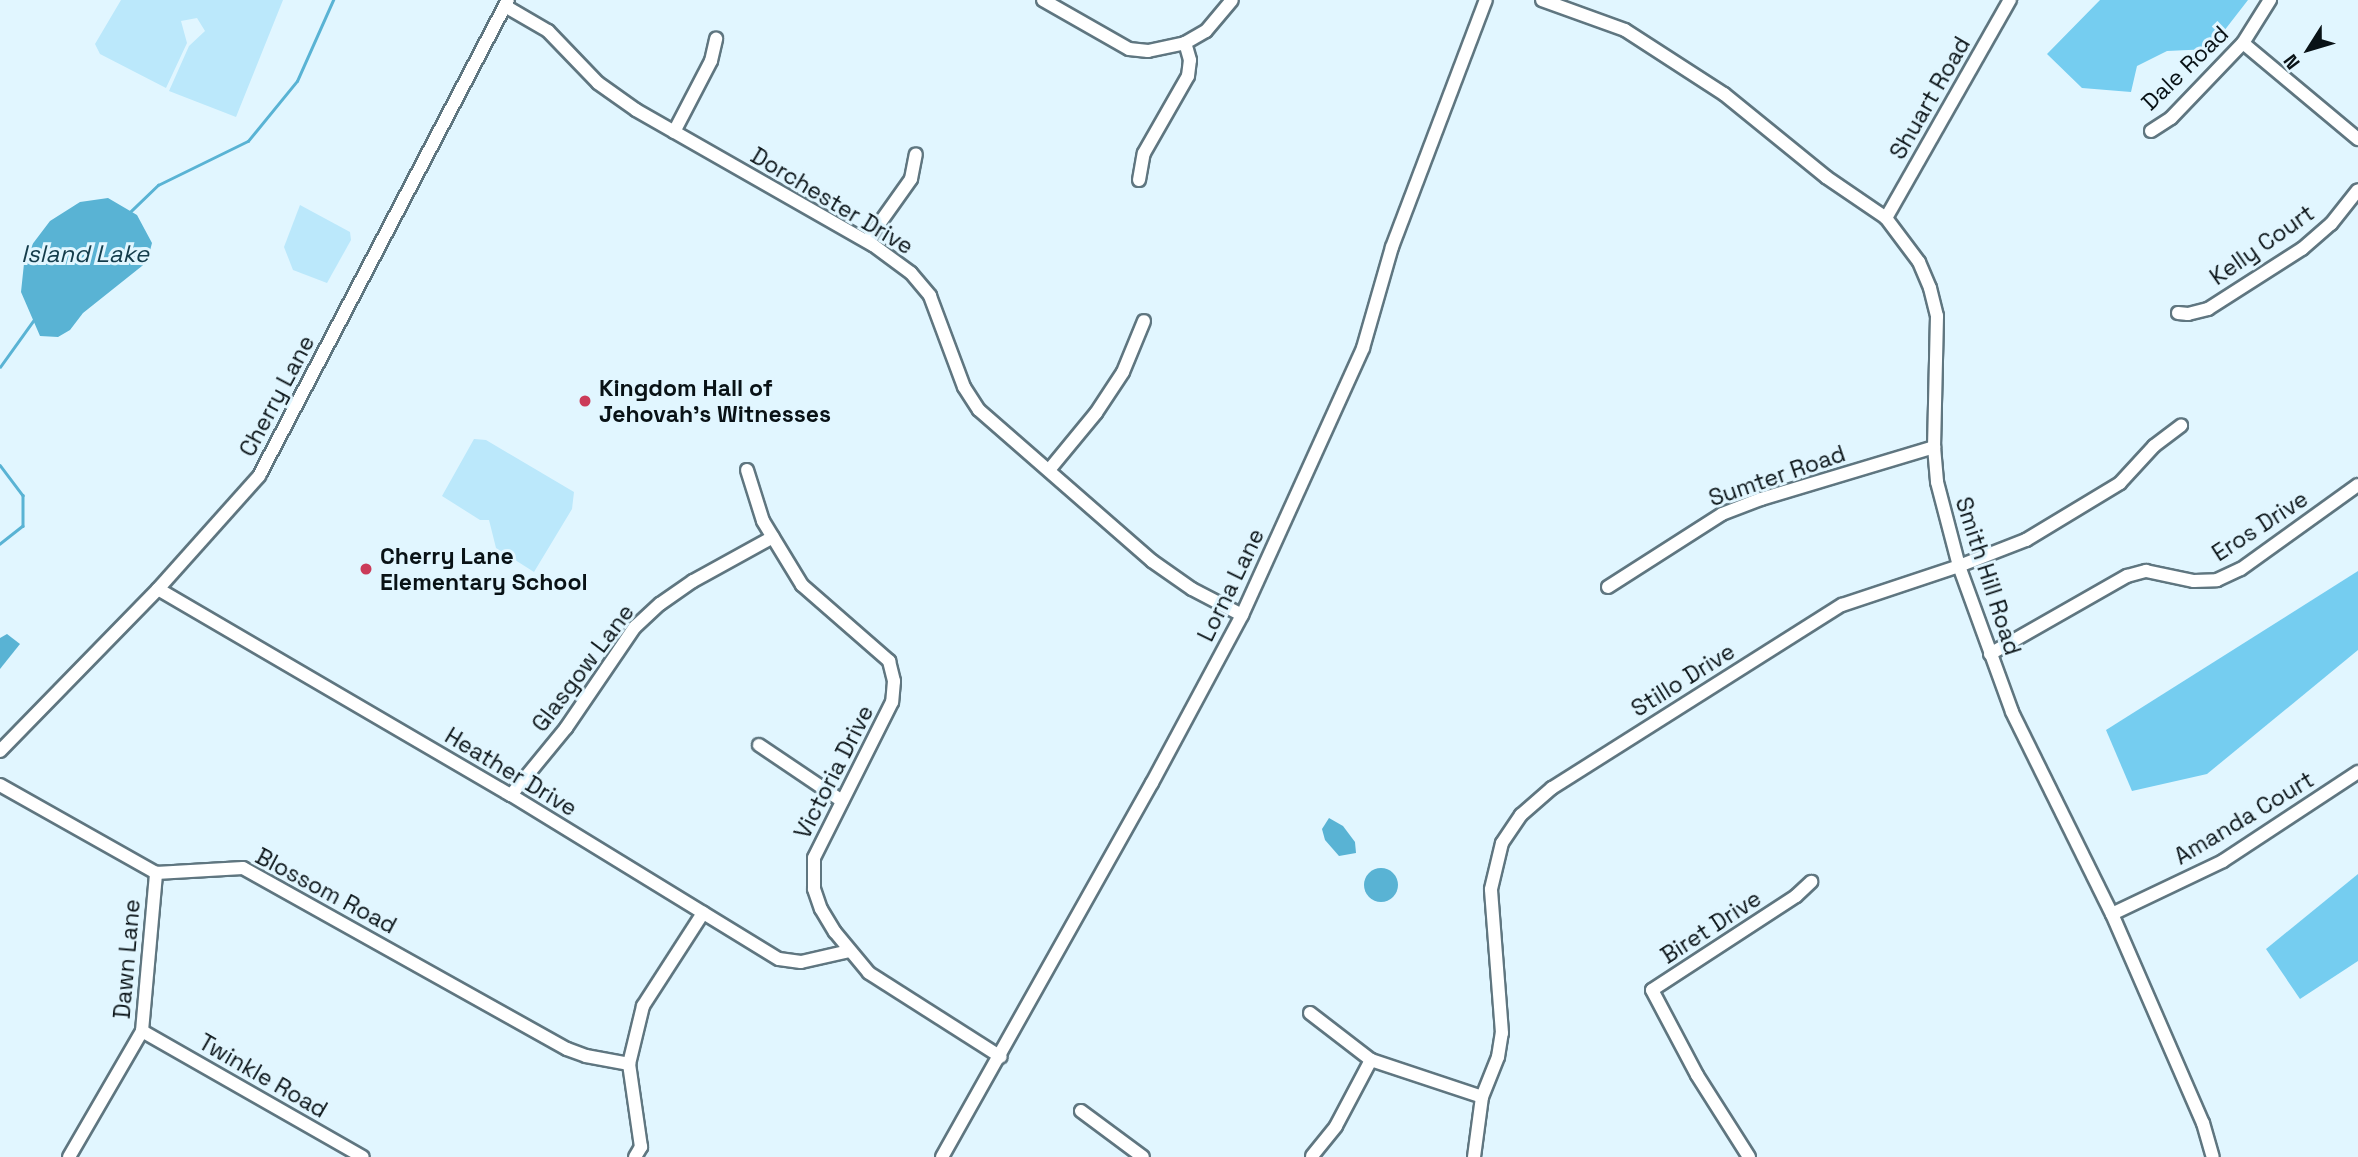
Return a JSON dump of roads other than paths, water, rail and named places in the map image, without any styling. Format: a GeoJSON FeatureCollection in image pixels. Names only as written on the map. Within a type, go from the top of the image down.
{"type":"FeatureCollection","features":[{"type":"Feature","properties":{"kind":"street"},"geometry":{"type":"LineString","coordinates":[[1044,0],[1129,49],[1148,51],[1185,43],[1206,30],[1232,0]]}},
{"type":"Feature","properties":{"kind":"street","name":"Lorna Lane"},"geometry":{"type":"LineString","coordinates":[[942,1157],[1001,1057],[1242,615],[1363,348],[1392,247],[1486,0]]}},
{"type":"Feature","properties":{"kind":"street","name":"Smith Hill Road"},"geometry":{"type":"LineString","coordinates":[[1542,0],[1625,30],[1724,94],[1826,177],[1886,218],[1919,262],[1930,288],[1937,316],[1934,447],[1945,521],[1959,566],[2012,712],[2112,914],[2203,1123],[2213,1157]]}},
{"type":"Feature","properties":{"kind":"street","name":"Shuart Road"},"geometry":{"type":"LineString","coordinates":[[1886,218],[2010,0]]}},
{"type":"Feature","properties":{"kind":"street","name":"Dale Road"},"geometry":{"type":"LineString","coordinates":[[2151,131],[2171,118],[2243,43],[2270,0]]}},
{"type":"Feature","properties":{"kind":"street","name":"Dorchester Drive"},"geometry":{"type":"LineString","coordinates":[[507,3],[548,31],[598,83],[674,132],[867,241],[911,273],[930,296],[964,387],[979,410],[1153,561],[1192,589],[1242,615]]}},
{"type":"Feature","properties":{"kind":"street","name":"Cherry Lane"},"geometry":{"type":"LineString","coordinates":[[0,751],[158,589],[259,476],[507,3]]}},
{"type":"Feature","properties":{"kind":"street"},"geometry":{"type":"LineString","coordinates":[[674,132],[711,61],[716,39]]}},
{"type":"Feature","properties":{"kind":"street"},"geometry":{"type":"LineString","coordinates":[[1139,180],[1144,153],[1188,76],[1190,60],[1185,43]]}},
{"type":"Feature","properties":{"kind":"street"},"geometry":{"type":"LineString","coordinates":[[2243,43],[2358,139]]}},
{"type":"Feature","properties":{"kind":"street"},"geometry":{"type":"LineString","coordinates":[[867,241],[911,179],[916,167],[916,154]]}},
{"type":"Feature","properties":{"kind":"street","name":"Kelly Court"},"geometry":{"type":"LineString","coordinates":[[2178,313],[2188,314],[2208,309],[2302,249],[2325,230],[2358,190]]}},
{"type":"Feature","properties":{"kind":"street"},"geometry":{"type":"LineString","coordinates":[[1049,470],[1096,413],[1116,382],[1144,321]]}},
{"type":"Feature","properties":{"kind":"street","name":"Stillo Drive"},"geometry":{"type":"LineString","coordinates":[[1474,1157],[1482,1097],[1498,1058],[1502,1033],[1491,888],[1502,843],[1521,815],[1552,788],[1842,604],[1959,566],[2026,540],[2120,482],[2154,446],[2181,426]]}},
{"type":"Feature","properties":{"kind":"street","name":"Sumter Road"},"geometry":{"type":"LineString","coordinates":[[1608,587],[1722,514],[1761,499],[1934,447]]}},
{"type":"Feature","properties":{"kind":"street","name":"Victoria Drive"},"geometry":{"type":"LineString","coordinates":[[747,470],[763,521],[803,585],[890,661],[894,681],[892,702],[814,858],[814,889],[821,909],[849,951],[869,973],[1001,1057]]}},
{"type":"Feature","properties":{"kind":"street","name":"Eros Drive"},"geometry":{"type":"LineString","coordinates":[[1990,654],[2127,576],[2146,571],[2194,581],[2217,580],[2241,569],[2358,485]]}},
{"type":"Feature","properties":{"kind":"street","name":"Glasgow Lane"},"geometry":{"type":"LineString","coordinates":[[511,795],[566,728],[635,627],[660,604],[693,581],[773,537]]}},
{"type":"Feature","properties":{"kind":"street","name":"Heather Drive"},"geometry":{"type":"LineString","coordinates":[[158,589],[511,795],[779,959],[801,962],[849,951]]}},
{"type":"Feature","properties":{"kind":"street"},"geometry":{"type":"LineString","coordinates":[[759,745],[842,801]]}},
{"type":"Feature","properties":{"kind":"street","name":"Amanda Court"},"geometry":{"type":"LineString","coordinates":[[2112,914],[2222,861],[2358,772]]}},
{"type":"Feature","properties":{"kind":"street"},"geometry":{"type":"LineString","coordinates":[[0,785],[156,873]]}},
{"type":"Feature","properties":{"kind":"street","name":"Blossom Road"},"geometry":{"type":"LineString","coordinates":[[156,873],[243,868],[567,1049],[586,1056],[629,1064]]}},
{"type":"Feature","properties":{"kind":"street","name":"Dawn Lane"},"geometry":{"type":"LineString","coordinates":[[69,1157],[142,1031],[156,873]]}},
{"type":"Feature","properties":{"kind":"street","name":"Biret Drive"},"geometry":{"type":"LineString","coordinates":[[1749,1157],[1697,1075],[1652,990],[1796,897],[1811,882]]}},
{"type":"Feature","properties":{"kind":"street"},"geometry":{"type":"LineString","coordinates":[[635,1157],[641,1147],[629,1064],[643,1006],[703,913]]}},
{"type":"Feature","properties":{"kind":"street"},"geometry":{"type":"LineString","coordinates":[[1310,1013],[1370,1060],[1482,1097]]}},
{"type":"Feature","properties":{"kind":"street","name":"Twinkle Road"},"geometry":{"type":"LineString","coordinates":[[142,1031],[363,1157]]}},
{"type":"Feature","properties":{"kind":"street"},"geometry":{"type":"LineString","coordinates":[[1312,1156],[1336,1126],[1370,1060]]}},
{"type":"Feature","properties":{"kind":"street"},"geometry":{"type":"LineString","coordinates":[[1081,1111],[1143,1157]]}},
{"type":"Feature","properties":{"kind":"water","name":"Island Lake"},"geometry":{"type":"Polygon","coordinates":[[[108,198],[137,215],[152,243],[147,262],[83,313],[70,330],[58,337],[40,336],[21,292],[25,254],[50,221],[80,202],[108,198]]]}},
{"type":"Feature","properties":{"kind":"water"},"geometry":{"type":"Polygon","coordinates":[[[7,634],[20,644],[0,669],[0,638],[7,634]]]}},
{"type":"Feature","properties":{"kind":"water"},"geometry":{"type":"Polygon","coordinates":[[[1329,818],[1343,826],[1355,842],[1356,853],[1339,856],[1325,840],[1322,829],[1329,818]]]}},
{"type":"Feature","properties":{"kind":"water"},"geometry":{"type":"Polygon","coordinates":[[[1381,868],[1393,873],[1398,885],[1393,897],[1381,902],[1369,897],[1364,885],[1369,873],[1381,868]]]}},
{"type":"Feature","properties":{"kind":"waterway"},"geometry":{"type":"LineString","coordinates":[[130,212],[158,185],[248,141],[297,81],[333,0]]}},
{"type":"Feature","properties":{"kind":"waterway"},"geometry":{"type":"LineString","coordinates":[[0,367],[33,321]]}},
{"type":"Feature","properties":{"kind":"waterway"},"geometry":{"type":"LineString","coordinates":[[0,465],[23,495],[23,526],[0,544]]}},
{"type":"Feature","properties":{"kind":"place","name":"Kingdom Hall of Jehovah’s Witnesses"},"geometry":{"type":"Point","coordinates":[585,401]}},
{"type":"Feature","properties":{"kind":"place","name":"Cherry Lane Elementary School"},"geometry":{"type":"Point","coordinates":[366,569]}}]}
